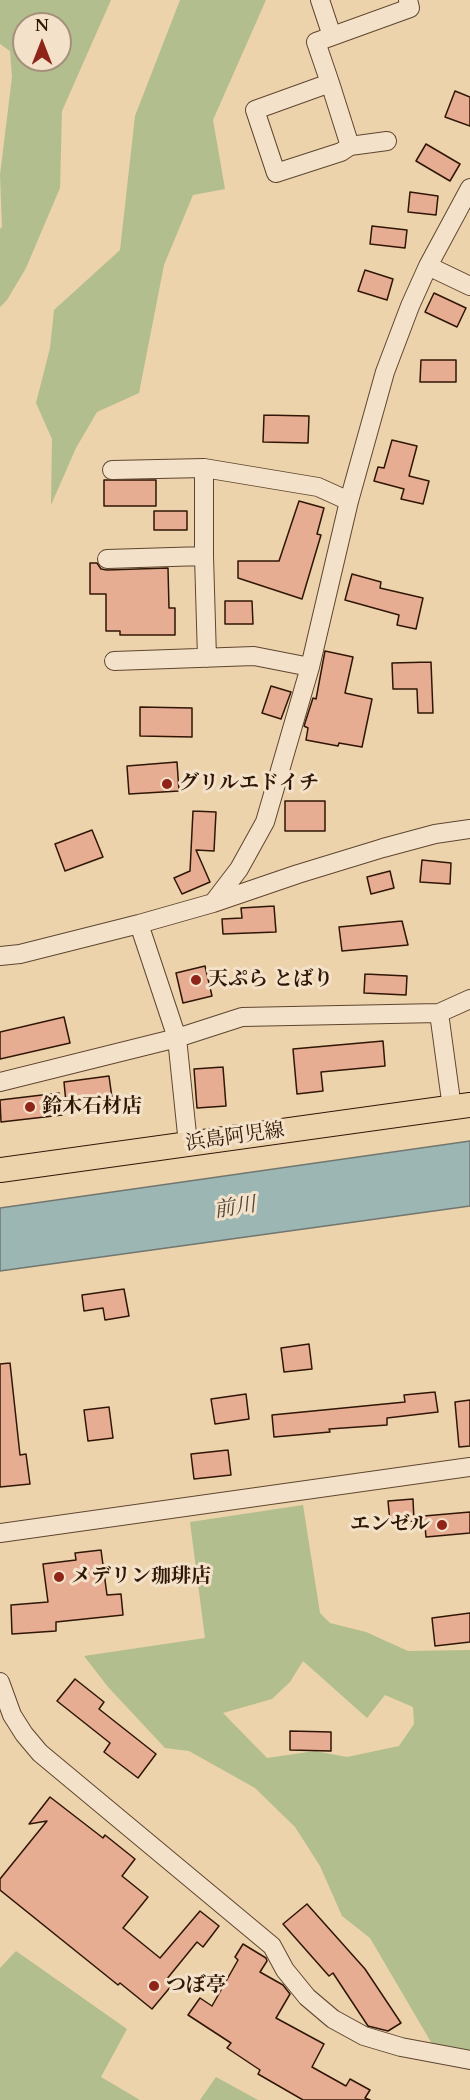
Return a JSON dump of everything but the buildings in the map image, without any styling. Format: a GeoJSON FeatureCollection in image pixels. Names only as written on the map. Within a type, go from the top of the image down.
{"type":"FeatureCollection","features":[{"type":"Feature","properties":{"kind":"main road","name":"浜島阿児線"},"geometry":{"type":"LineString","coordinates":[[0,1170],[461,1107]]}},
{"type":"Feature","properties":{"kind":"street"},"geometry":{"type":"LineString","coordinates":[[320,0],[332,36]]}},
{"type":"Feature","properties":{"kind":"street"},"geometry":{"type":"LineString","coordinates":[[350,146],[316,42],[410,8],[408,0]]}},
{"type":"Feature","properties":{"kind":"street"},"geometry":{"type":"LineString","coordinates":[[330,83],[255,110],[276,173],[341,152],[350,146],[387,141]]}},
{"type":"Feature","properties":{"kind":"street"},"geometry":{"type":"LineString","coordinates":[[213,903],[239,869],[266,822],[310,667],[349,501],[385,372],[428,266],[470,188]]}},
{"type":"Feature","properties":{"kind":"street"},"geometry":{"type":"LineString","coordinates":[[428,266],[470,286]]}},
{"type":"Feature","properties":{"kind":"street"},"geometry":{"type":"LineString","coordinates":[[111,470],[204,468],[318,488],[349,501]]}},
{"type":"Feature","properties":{"kind":"street"},"geometry":{"type":"LineString","coordinates":[[204,468],[207,658]]}},
{"type":"Feature","properties":{"kind":"street"},"geometry":{"type":"LineString","coordinates":[[106,559],[204,556]]}},
{"type":"Feature","properties":{"kind":"street"},"geometry":{"type":"LineString","coordinates":[[114,661],[254,656],[310,667]]}},
{"type":"Feature","properties":{"kind":"street"},"geometry":{"type":"LineString","coordinates":[[0,956],[20,954],[139,924],[213,903],[383,848],[435,834],[470,829]]}},
{"type":"Feature","properties":{"kind":"street"},"geometry":{"type":"LineString","coordinates":[[139,924],[177,1038],[188,1144]]}},
{"type":"Feature","properties":{"kind":"street"},"geometry":{"type":"LineString","coordinates":[[0,1082],[177,1038],[242,1017],[439,1013],[470,999]]}},
{"type":"Feature","properties":{"kind":"street"},"geometry":{"type":"LineString","coordinates":[[439,1013],[461,1107]]}},
{"type":"Feature","properties":{"kind":"street"},"geometry":{"type":"LineString","coordinates":[[0,1533],[470,1467]]}},
{"type":"Feature","properties":{"kind":"street"},"geometry":{"type":"LineString","coordinates":[[0,1682],[12,1715],[40,1753],[272,1946],[285,1970],[307,1997],[333,2019],[364,2037],[400,2047],[470,2060]]}},
{"type":"Feature","properties":{"kind":"green space"},"geometry":{"type":"Polygon","coordinates":[[[0,0],[111,0],[62,111],[60,188],[26,268],[7,300],[0,307],[0,229],[2,227],[0,175],[12,77],[10,51],[0,44],[0,0]]]}},
{"type":"Feature","properties":{"kind":"green space"},"geometry":{"type":"Polygon","coordinates":[[[180,0],[266,0],[213,120],[225,189],[193,195],[164,265],[139,393],[97,412],[76,448],[51,505],[52,439],[36,403],[50,348],[54,310],[120,250],[135,116],[180,0]]]}},
{"type":"Feature","properties":{"kind":"green space"},"geometry":{"type":"Polygon","coordinates":[[[303,1505],[320,1613],[330,1623],[366,1632],[408,1651],[470,1650],[470,2053],[435,2049],[370,1938],[342,1916],[320,1866],[295,1827],[255,1788],[189,1751],[165,1748],[108,1687],[84,1656],[205,1638],[190,1522],[303,1505]],[[303,1661],[290,1682],[272,1699],[223,1713],[267,1758],[315,1751],[347,1757],[399,1746],[414,1724],[413,1707],[385,1695],[367,1718],[303,1661]]]}},
{"type":"Feature","properties":{"kind":"green space"},"geometry":{"type":"Polygon","coordinates":[[[16,1951],[127,2029],[101,2077],[140,2100],[0,2100],[0,1968],[16,1951]]]}},
{"type":"Feature","properties":{"kind":"green space"},"geometry":{"type":"Polygon","coordinates":[[[216,2077],[258,2100],[200,2100],[216,2077]]]}},
{"type":"Feature","properties":{"kind":"water","name":"前川"},"geometry":{"type":"Polygon","coordinates":[[[470,1141],[470,1206],[0,1271],[0,1208],[470,1141]]]}},
{"type":"Feature","properties":{"kind":"place","name":"グリルエドイチ"},"geometry":{"type":"Point","coordinates":[167,784]}},
{"type":"Feature","properties":{"kind":"place","name":"天ぷら とばり"},"geometry":{"type":"Point","coordinates":[196,980]}},
{"type":"Feature","properties":{"kind":"place","name":"鈴木石材店"},"geometry":{"type":"Point","coordinates":[30,1107]}},
{"type":"Feature","properties":{"kind":"place","name":"エンゼル"},"geometry":{"type":"Point","coordinates":[442,1525]}},
{"type":"Feature","properties":{"kind":"place","name":"メデリン珈琲店"},"geometry":{"type":"Point","coordinates":[59,1577]}},
{"type":"Feature","properties":{"kind":"place","name":"つぼ亭"},"geometry":{"type":"Point","coordinates":[154,1986]}}]}
